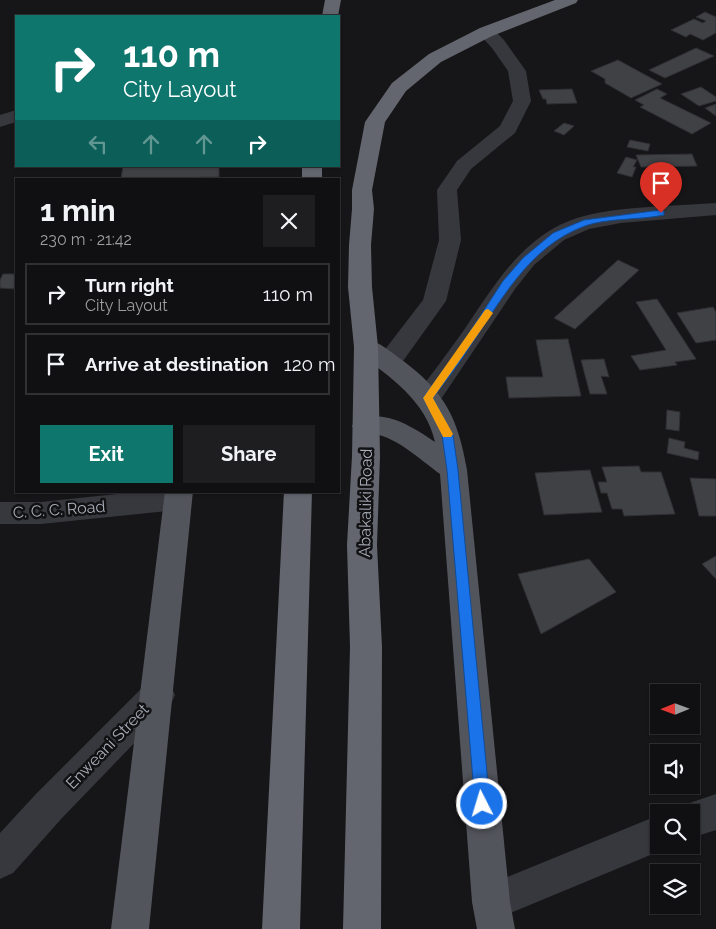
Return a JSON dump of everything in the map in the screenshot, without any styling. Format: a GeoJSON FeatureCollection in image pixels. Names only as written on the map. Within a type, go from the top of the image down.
{"type":"FeatureCollection","features":[{"type":"Feature","properties":{"kind":"highway"},"geometry":{"type":"LineString","coordinates":[[330,15],[333,0]]}},
{"type":"Feature","properties":{"kind":"highway","name":"Abakaliki Road"},"geometry":{"type":"LineString","coordinates":[[362,929],[366,647],[362,545],[366,456],[365,426],[378,354],[360,287],[362,190],[375,122],[399,87],[435,58],[486,32],[570,0]]}},
{"type":"Feature","properties":{"kind":"highway"},"geometry":{"type":"LineString","coordinates":[[281,929],[298,493]]}},
{"type":"Feature","properties":{"kind":"main road"},"geometry":{"type":"LineString","coordinates":[[378,354],[428,398],[440,418],[447,435],[453,470],[493,915]]}},
{"type":"Feature","properties":{"kind":"main road"},"geometry":{"type":"LineString","coordinates":[[365,426],[378,424],[393,430],[428,451],[453,470]]}},
{"type":"Feature","properties":{"kind":"main road","name":"Enweani Street"},"geometry":{"type":"LineString","coordinates":[[158,695],[178,495]]}},
{"type":"Feature","properties":{"kind":"main road"},"geometry":{"type":"LineString","coordinates":[[130,929],[158,695]]}},
{"type":"Feature","properties":{"kind":"street"},"geometry":{"type":"LineString","coordinates":[[378,354],[434,301],[450,240],[447,190],[464,165],[508,129],[522,101],[517,71],[498,44],[486,32]]}},
{"type":"Feature","properties":{"kind":"street"},"geometry":{"type":"LineString","coordinates":[[0,121],[15,116]]}},
{"type":"Feature","properties":{"kind":"street"},"geometry":{"type":"LineString","coordinates":[[428,398],[507,284],[526,260],[556,235],[584,222],[716,209]]}},
{"type":"Feature","properties":{"kind":"street","name":"C. C. C. Road"},"geometry":{"type":"LineString","coordinates":[[0,513],[41,513],[178,495]]}},
{"type":"Feature","properties":{"kind":"street","name":"Enweani Street"},"geometry":{"type":"LineString","coordinates":[[0,860],[49,806],[158,695]]}},
{"type":"Feature","properties":{"kind":"street"},"geometry":{"type":"LineString","coordinates":[[700,817],[716,812]]}},
{"type":"Feature","properties":{"kind":"street"},"geometry":{"type":"LineString","coordinates":[[493,915],[650,837]]}},
{"type":"Feature","properties":{"kind":"building"},"geometry":{"type":"Polygon","coordinates":[[[705,12],[716,17],[716,33],[703,40],[690,34],[686,37],[671,30],[694,19],[703,23],[706,21],[696,17],[705,12]]]}},
{"type":"Feature","properties":{"kind":"building"},"geometry":{"type":"Polygon","coordinates":[[[696,48],[714,56],[665,78],[649,70],[696,48]]]}},
{"type":"Feature","properties":{"kind":"building"},"geometry":{"type":"Polygon","coordinates":[[[618,60],[662,84],[631,98],[605,83],[605,79],[591,71],[618,60]]]}},
{"type":"Feature","properties":{"kind":"building"},"geometry":{"type":"Polygon","coordinates":[[[701,87],[716,97],[716,101],[699,106],[681,94],[701,87]]]}},
{"type":"Feature","properties":{"kind":"building"},"geometry":{"type":"Polygon","coordinates":[[[572,89],[577,103],[547,104],[546,99],[543,99],[539,90],[572,89]]]}},
{"type":"Feature","properties":{"kind":"building"},"geometry":{"type":"Polygon","coordinates":[[[657,89],[667,94],[660,98],[711,123],[692,134],[640,107],[644,105],[635,100],[657,89]]]}},
{"type":"Feature","properties":{"kind":"building"},"geometry":{"type":"Polygon","coordinates":[[[716,104],[716,116],[705,108],[716,104]]]}},
{"type":"Feature","properties":{"kind":"building"},"geometry":{"type":"Polygon","coordinates":[[[564,123],[574,126],[564,135],[554,131],[564,123]]]}},
{"type":"Feature","properties":{"kind":"building"},"geometry":{"type":"Polygon","coordinates":[[[630,140],[650,144],[648,151],[627,147],[630,140]]]}},
{"type":"Feature","properties":{"kind":"building"},"geometry":{"type":"Polygon","coordinates":[[[692,154],[697,166],[641,167],[636,155],[692,154]]]}},
{"type":"Feature","properties":{"kind":"building"},"geometry":{"type":"Polygon","coordinates":[[[626,157],[637,160],[633,167],[636,167],[632,177],[617,173],[626,157]]]}},
{"type":"Feature","properties":{"kind":"building"},"geometry":{"type":"Polygon","coordinates":[[[123,167],[219,167],[219,177],[121,178],[123,167]]]}},
{"type":"Feature","properties":{"kind":"building"},"geometry":{"type":"Polygon","coordinates":[[[618,260],[639,270],[575,329],[554,318],[618,260]]]}},
{"type":"Feature","properties":{"kind":"building"},"geometry":{"type":"Polygon","coordinates":[[[3,274],[15,274],[15,289],[0,288],[0,280],[3,274]]]}},
{"type":"Feature","properties":{"kind":"building"},"geometry":{"type":"Polygon","coordinates":[[[657,299],[696,359],[675,362],[677,365],[640,370],[631,356],[666,350],[636,302],[657,299]]]}},
{"type":"Feature","properties":{"kind":"building"},"geometry":{"type":"Polygon","coordinates":[[[713,307],[716,312],[716,340],[696,343],[677,313],[713,307]]]}},
{"type":"Feature","properties":{"kind":"building"},"geometry":{"type":"Polygon","coordinates":[[[568,339],[581,396],[509,398],[506,377],[543,377],[536,340],[568,339]]]}},
{"type":"Feature","properties":{"kind":"building"},"geometry":{"type":"Polygon","coordinates":[[[604,359],[609,377],[601,376],[607,394],[590,394],[581,360],[604,359]]]}},
{"type":"Feature","properties":{"kind":"building"},"geometry":{"type":"Polygon","coordinates":[[[667,410],[680,412],[679,431],[666,429],[667,410]]]}},
{"type":"Feature","properties":{"kind":"building"},"geometry":{"type":"Polygon","coordinates":[[[669,438],[685,442],[684,448],[699,452],[698,460],[667,453],[669,438]]]}},
{"type":"Feature","properties":{"kind":"building"},"geometry":{"type":"Polygon","coordinates":[[[639,466],[641,472],[661,472],[675,514],[624,516],[622,509],[612,509],[607,493],[601,493],[598,482],[607,482],[602,467],[639,466]]]}},
{"type":"Feature","properties":{"kind":"building"},"geometry":{"type":"Polygon","coordinates":[[[590,470],[602,512],[544,515],[535,473],[590,470]]]}},
{"type":"Feature","properties":{"kind":"building"},"geometry":{"type":"Polygon","coordinates":[[[690,478],[716,479],[716,516],[699,516],[690,478]]]}},
{"type":"Feature","properties":{"kind":"building"},"geometry":{"type":"Polygon","coordinates":[[[716,556],[716,579],[702,564],[716,556]]]}},
{"type":"Feature","properties":{"kind":"building"},"geometry":{"type":"Polygon","coordinates":[[[589,559],[616,592],[541,634],[518,574],[589,559]]]}},
{"type":"Feature","properties":{"kind":"slow traffic"},"geometry":{"type":"LineString","coordinates":[[447,434],[428,398],[488,313]]}},
{"type":"Feature","properties":{"kind":"route"},"geometry":{"type":"LineString","coordinates":[[482,804],[453,470],[447,435],[440,418],[428,398],[463,350],[502,290],[526,260],[556,235],[584,222],[661,213]]}}]}
